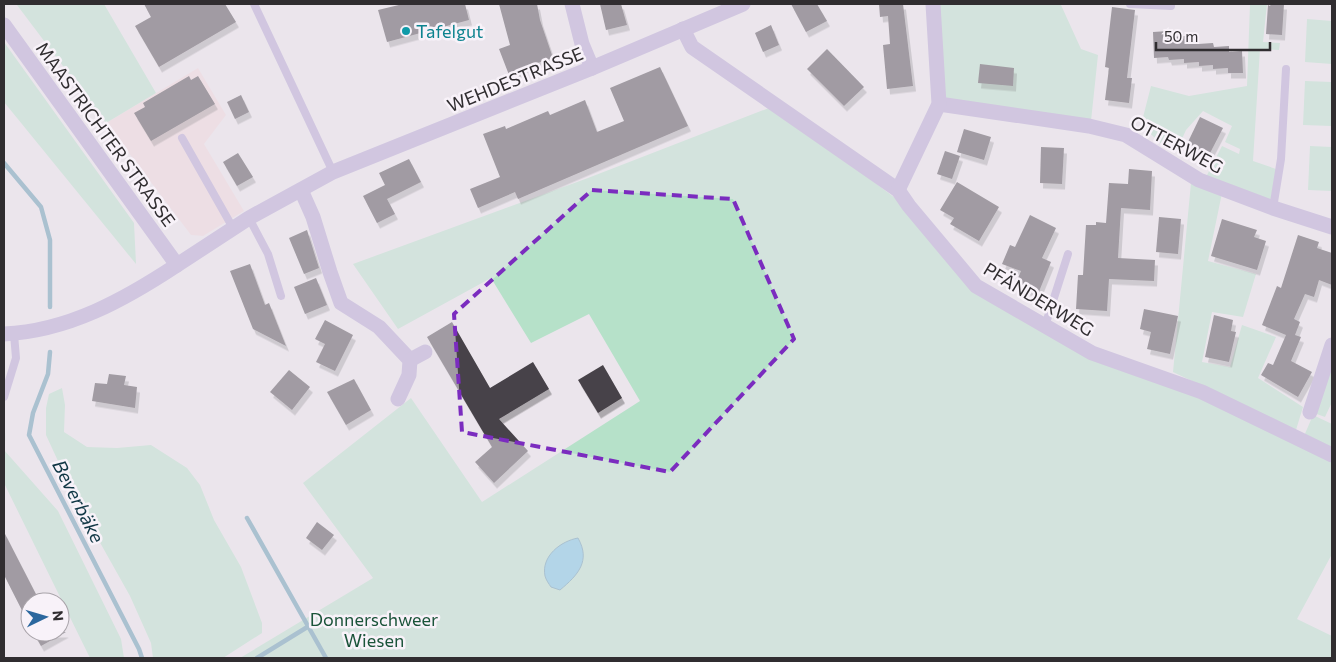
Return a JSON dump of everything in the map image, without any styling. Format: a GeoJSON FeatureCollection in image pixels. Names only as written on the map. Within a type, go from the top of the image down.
{"type":"FeatureCollection","features":[{"type":"Feature","properties":{"kind":"street"},"geometry":{"type":"LineString","coordinates":[[572,4],[582,44],[592,68]]}},
{"type":"Feature","properties":{"kind":"street","name":"WEHDESTRASSE"},"geometry":{"type":"LineString","coordinates":[[9,334],[57,326],[102,309],[130,295],[248,218],[333,172],[592,68],[743,4]]}},
{"type":"Feature","properties":{"kind":"street"},"geometry":{"type":"LineString","coordinates":[[898,190],[940,104],[934,4]]}},
{"type":"Feature","properties":{"kind":"street","name":"MAASTRICHTER STRASSE"},"geometry":{"type":"LineString","coordinates":[[4,25],[177,265]]}},
{"type":"Feature","properties":{"kind":"street","name":"PFÄNDERWEG"},"geometry":{"type":"LineString","coordinates":[[683,29],[692,47],[898,190],[909,206],[976,286],[1092,353],[1202,392],[1332,455]]}},
{"type":"Feature","properties":{"kind":"street","name":"OTTERWEG"},"geometry":{"type":"LineString","coordinates":[[940,104],[1089,126],[1126,135],[1199,180],[1273,208],[1332,227]]}},
{"type":"Feature","properties":{"kind":"street"},"geometry":{"type":"LineString","coordinates":[[301,190],[314,217],[341,303],[379,327],[410,360],[409,375],[398,399]]}},
{"type":"Feature","properties":{"kind":"street"},"geometry":{"type":"LineString","coordinates":[[1310,412],[1332,345]]}},
{"type":"Feature","properties":{"kind":"street"},"geometry":{"type":"LineString","coordinates":[[410,360],[425,352]]}},
{"type":"Feature","properties":{"kind":"lane"},"geometry":{"type":"LineString","coordinates":[[254,4],[333,172]]}},
{"type":"Feature","properties":{"kind":"lane"},"geometry":{"type":"LineString","coordinates":[[1130,4],[1171,6]]}},
{"type":"Feature","properties":{"kind":"lane"},"geometry":{"type":"LineString","coordinates":[[1273,208],[1281,159],[1286,69]]}},
{"type":"Feature","properties":{"kind":"lane"},"geometry":{"type":"LineString","coordinates":[[182,138],[233,228]]}},
{"type":"Feature","properties":{"kind":"lane"},"geometry":{"type":"LineString","coordinates":[[248,218],[268,254],[281,296]]}},
{"type":"Feature","properties":{"kind":"lane"},"geometry":{"type":"LineString","coordinates":[[1046,326],[1068,254]]}},
{"type":"Feature","properties":{"kind":"lane"},"geometry":{"type":"LineString","coordinates":[[4,397],[16,358],[9,334]]}},
{"type":"Feature","properties":{"kind":"highlighted area"},"geometry":{"type":"Polygon","coordinates":[[[592,190],[733,199],[794,339],[670,472],[462,432],[454,314],[592,190]]]}},
{"type":"Feature","properties":{"kind":"shaded area"},"geometry":{"type":"Polygon","coordinates":[[[198,68],[226,115],[204,144],[244,211],[203,236],[191,235],[106,123],[198,68]]]}},
{"type":"Feature","properties":{"kind":"green space"},"geometry":{"type":"Polygon","coordinates":[[[104,4],[156,93],[106,123],[17,5],[104,4]]]}},
{"type":"Feature","properties":{"kind":"green space"},"geometry":{"type":"Polygon","coordinates":[[[939,4],[1061,5],[1081,49],[1098,55],[1091,121],[944,99],[939,4]]]}},
{"type":"Feature","properties":{"kind":"green space"},"geometry":{"type":"Polygon","coordinates":[[[1250,4],[1267,4],[1263,42],[1280,43],[1279,50],[1260,49],[1253,161],[1276,169],[1270,204],[1205,179],[1222,146],[1239,154],[1240,149],[1225,142],[1232,126],[1203,111],[1186,130],[1176,152],[1168,150],[1141,125],[1151,86],[1189,96],[1247,86],[1250,4]]]}},
{"type":"Feature","properties":{"kind":"green space"},"geometry":{"type":"Polygon","coordinates":[[[1307,19],[1332,21],[1332,64],[1305,62],[1307,19]]]}},
{"type":"Feature","properties":{"kind":"green space"},"geometry":{"type":"Polygon","coordinates":[[[4,42],[134,223],[136,264],[4,102],[4,42]]]}},
{"type":"Feature","properties":{"kind":"green space"},"geometry":{"type":"Polygon","coordinates":[[[1305,81],[1332,82],[1332,126],[1303,125],[1305,81]]]}},
{"type":"Feature","properties":{"kind":"green space","name":"Donnerschweer Wiesen"},"geometry":{"type":"Polygon","coordinates":[[[774,106],[899,201],[975,292],[1202,396],[1332,462],[1332,554],[1297,619],[1332,636],[1332,658],[240,658],[373,578],[303,483],[411,398],[482,502],[640,401],[589,314],[531,343],[491,278],[398,329],[353,264],[588,178],[774,106]]]}},
{"type":"Feature","properties":{"kind":"green space"},"geometry":{"type":"Polygon","coordinates":[[[1310,146],[1332,147],[1332,191],[1308,190],[1310,146]]]}},
{"type":"Feature","properties":{"kind":"green space"},"geometry":{"type":"Polygon","coordinates":[[[1191,183],[1222,193],[1208,261],[1256,274],[1243,317],[1212,312],[1202,362],[1230,367],[1242,325],[1276,337],[1258,378],[1303,407],[1296,430],[1173,372],[1191,183]]]}},
{"type":"Feature","properties":{"kind":"green space"},"geometry":{"type":"Polygon","coordinates":[[[1332,361],[1332,402],[1325,417],[1314,413],[1332,361]]]}},
{"type":"Feature","properties":{"kind":"green space"},"geometry":{"type":"Polygon","coordinates":[[[62,388],[65,405],[64,432],[87,447],[117,448],[151,445],[187,468],[200,485],[214,520],[241,567],[262,623],[262,633],[223,658],[153,658],[151,643],[130,596],[75,498],[46,435],[46,408],[49,394],[62,388]]]}},
{"type":"Feature","properties":{"kind":"green space"},"geometry":{"type":"Polygon","coordinates":[[[1313,415],[1332,424],[1332,447],[1304,436],[1313,415]]]}},
{"type":"Feature","properties":{"kind":"green space"},"geometry":{"type":"Polygon","coordinates":[[[4,450],[58,511],[121,639],[124,658],[90,658],[70,617],[70,592],[58,592],[4,483],[4,450]]]}},
{"type":"Feature","properties":{"kind":"water"},"geometry":{"type":"Polygon","coordinates":[[[578,538],[583,554],[581,567],[560,590],[551,587],[545,577],[546,562],[549,556],[565,542],[578,538]]]}},
{"type":"Feature","properties":{"kind":"building"},"geometry":{"type":"Polygon","coordinates":[[[144,4],[225,4],[236,22],[159,67],[135,26],[151,17],[144,4]]]}},
{"type":"Feature","properties":{"kind":"building","name":"Tafelgut"},"geometry":{"type":"Polygon","coordinates":[[[403,4],[465,4],[469,20],[387,42],[378,10],[403,4]]]}},
{"type":"Feature","properties":{"kind":"building"},"geometry":{"type":"Polygon","coordinates":[[[499,4],[537,4],[540,20],[553,58],[522,68],[523,70],[509,75],[499,49],[510,45],[499,4]]]}},
{"type":"Feature","properties":{"kind":"building"},"geometry":{"type":"Polygon","coordinates":[[[600,4],[621,4],[627,25],[606,30],[600,4]]]}},
{"type":"Feature","properties":{"kind":"building"},"geometry":{"type":"Polygon","coordinates":[[[791,4],[817,4],[827,21],[806,32],[791,4]]]}},
{"type":"Feature","properties":{"kind":"building"},"geometry":{"type":"Polygon","coordinates":[[[879,4],[903,4],[913,86],[887,89],[883,45],[890,44],[888,16],[880,17],[879,4]]]}},
{"type":"Feature","properties":{"kind":"building"},"geometry":{"type":"Polygon","coordinates":[[[1271,4],[1284,4],[1282,35],[1266,34],[1268,5],[1270,6],[1271,4]]]}},
{"type":"Feature","properties":{"kind":"building"},"geometry":{"type":"Polygon","coordinates":[[[1112,7],[1135,10],[1127,78],[1132,78],[1129,103],[1105,100],[1109,68],[1105,67],[1112,7]]]}},
{"type":"Feature","properties":{"kind":"building"},"geometry":{"type":"Polygon","coordinates":[[[771,25],[779,45],[763,52],[755,33],[771,25]]]}},
{"type":"Feature","properties":{"kind":"building"},"geometry":{"type":"Polygon","coordinates":[[[1168,31],[1168,37],[1185,36],[1186,40],[1198,40],[1198,44],[1213,43],[1214,47],[1229,46],[1229,52],[1242,51],[1243,73],[1228,73],[1228,68],[1213,69],[1213,65],[1199,66],[1199,62],[1184,63],[1184,59],[1154,58],[1153,32],[1168,31]]]}},
{"type":"Feature","properties":{"kind":"building"},"geometry":{"type":"Polygon","coordinates":[[[827,49],[864,87],[844,106],[807,69],[827,49]]]}},
{"type":"Feature","properties":{"kind":"building"},"geometry":{"type":"Polygon","coordinates":[[[980,64],[1014,68],[1013,86],[978,83],[980,64]]]}},
{"type":"Feature","properties":{"kind":"building"},"geometry":{"type":"Polygon","coordinates":[[[660,67],[688,126],[518,199],[515,192],[478,208],[470,189],[500,177],[483,134],[505,126],[506,129],[548,111],[550,115],[585,100],[597,132],[624,121],[610,88],[660,67]]]}},
{"type":"Feature","properties":{"kind":"building"},"geometry":{"type":"Polygon","coordinates":[[[189,76],[191,80],[198,76],[215,104],[151,141],[134,113],[145,107],[143,103],[189,76]]]}},
{"type":"Feature","properties":{"kind":"building"},"geometry":{"type":"Polygon","coordinates":[[[241,95],[249,112],[235,119],[227,102],[241,95]]]}},
{"type":"Feature","properties":{"kind":"building"},"geometry":{"type":"Polygon","coordinates":[[[1200,117],[1223,128],[1208,157],[1186,146],[1200,117]]]}},
{"type":"Feature","properties":{"kind":"building"},"geometry":{"type":"Polygon","coordinates":[[[964,129],[991,137],[984,160],[957,152],[964,129]]]}},
{"type":"Feature","properties":{"kind":"building"},"geometry":{"type":"Polygon","coordinates":[[[1041,147],[1064,148],[1062,184],[1040,183],[1041,147]]]}},
{"type":"Feature","properties":{"kind":"building"},"geometry":{"type":"Polygon","coordinates":[[[945,151],[960,156],[952,179],[937,174],[945,151]]]}},
{"type":"Feature","properties":{"kind":"building"},"geometry":{"type":"Polygon","coordinates":[[[238,153],[253,177],[237,186],[223,162],[238,153]]]}},
{"type":"Feature","properties":{"kind":"building"},"geometry":{"type":"Polygon","coordinates":[[[409,159],[421,182],[387,199],[395,214],[377,223],[363,196],[385,185],[379,173],[409,159]]]}},
{"type":"Feature","properties":{"kind":"building"},"geometry":{"type":"Polygon","coordinates":[[[1129,169],[1152,171],[1150,210],[1121,208],[1118,258],[1155,260],[1154,281],[1109,279],[1107,311],[1076,309],[1078,275],[1083,275],[1086,225],[1096,225],[1096,222],[1106,223],[1109,183],[1128,184],[1129,169]]]}},
{"type":"Feature","properties":{"kind":"building"},"geometry":{"type":"Polygon","coordinates":[[[957,182],[999,207],[979,241],[950,224],[954,218],[940,210],[957,182]]]}},
{"type":"Feature","properties":{"kind":"building"},"geometry":{"type":"Polygon","coordinates":[[[1030,215],[1056,228],[1042,258],[1051,262],[1038,294],[1015,285],[1021,271],[1002,264],[1010,245],[1015,247],[1030,215]]]}},
{"type":"Feature","properties":{"kind":"building"},"geometry":{"type":"Polygon","coordinates":[[[1159,217],[1181,219],[1178,254],[1156,252],[1159,217]]]}},
{"type":"Feature","properties":{"kind":"building"},"geometry":{"type":"Polygon","coordinates":[[[1222,219],[1257,230],[1254,237],[1266,241],[1257,270],[1211,256],[1222,219]]]}},
{"type":"Feature","properties":{"kind":"building"},"geometry":{"type":"Polygon","coordinates":[[[307,230],[319,268],[304,274],[289,238],[307,230]]]}},
{"type":"Feature","properties":{"kind":"building"},"geometry":{"type":"Polygon","coordinates":[[[1298,235],[1319,242],[1317,248],[1332,253],[1332,285],[1319,280],[1314,297],[1305,294],[1294,319],[1300,322],[1295,335],[1301,337],[1291,361],[1312,372],[1298,397],[1261,375],[1268,363],[1273,365],[1286,335],[1262,325],[1277,286],[1281,288],[1298,235]]]}},
{"type":"Feature","properties":{"kind":"building"},"geometry":{"type":"Polygon","coordinates":[[[250,264],[265,305],[269,303],[286,346],[253,329],[230,271],[250,264]]]}},
{"type":"Feature","properties":{"kind":"building"},"geometry":{"type":"Polygon","coordinates":[[[316,278],[327,305],[305,314],[294,287],[316,278]]]}},
{"type":"Feature","properties":{"kind":"building"},"geometry":{"type":"Polygon","coordinates":[[[1144,309],[1178,316],[1170,354],[1147,349],[1151,332],[1140,329],[1144,309]]]}},
{"type":"Feature","properties":{"kind":"building"},"geometry":{"type":"Polygon","coordinates":[[[1214,315],[1233,320],[1231,331],[1236,332],[1229,362],[1205,357],[1214,315]]]}},
{"type":"Feature","properties":{"kind":"building"},"geometry":{"type":"Polygon","coordinates":[[[325,320],[353,335],[335,371],[316,362],[325,344],[315,339],[325,320]]]}},
{"type":"Feature","properties":{"kind":"building"},"geometry":{"type":"Polygon","coordinates":[[[452,322],[490,388],[533,362],[549,389],[499,419],[528,451],[494,483],[475,462],[492,447],[427,337],[452,322]]]}},
{"type":"Feature","properties":{"kind":"building"},"geometry":{"type":"Polygon","coordinates":[[[603,365],[622,398],[598,413],[578,380],[603,365]]]}},
{"type":"Feature","properties":{"kind":"building"},"geometry":{"type":"Polygon","coordinates":[[[289,370],[310,387],[292,410],[270,392],[289,370]]]}},
{"type":"Feature","properties":{"kind":"building"},"geometry":{"type":"Polygon","coordinates":[[[109,374],[126,376],[124,385],[137,387],[135,408],[92,401],[95,383],[107,384],[109,374]]]}},
{"type":"Feature","properties":{"kind":"building"},"geometry":{"type":"Polygon","coordinates":[[[354,379],[371,410],[346,425],[327,392],[354,379]]]}},
{"type":"Feature","properties":{"kind":"building"},"geometry":{"type":"Polygon","coordinates":[[[317,522],[334,535],[322,550],[306,538],[317,522]]]}},
{"type":"Feature","properties":{"kind":"building"},"geometry":{"type":"Polygon","coordinates":[[[4,532],[35,592],[20,592],[20,606],[4,575],[4,532]]]}},
{"type":"Feature","properties":{"kind":"building"},"geometry":{"type":"Polygon","coordinates":[[[39,642],[48,642],[41,646],[39,642]]]}},
{"type":"Feature","properties":{"kind":"waterway","name":"Beverbäke"},"geometry":{"type":"LineString","coordinates":[[4,163],[41,207],[50,240],[50,307]]}},
{"type":"Feature","properties":{"kind":"waterway","name":"Beverbäke"},"geometry":{"type":"LineString","coordinates":[[50,352],[48,374],[33,413],[29,435],[142,658]]}},
{"type":"Feature","properties":{"kind":"waterway"},"geometry":{"type":"LineString","coordinates":[[247,518],[326,658]]}},
{"type":"Feature","properties":{"kind":"waterway"},"geometry":{"type":"LineString","coordinates":[[257,658],[309,626]]}},
{"type":"Feature","properties":{"kind":"place","name":"Tafelgut"},"geometry":{"type":"Point","coordinates":[406,31]}}]}
